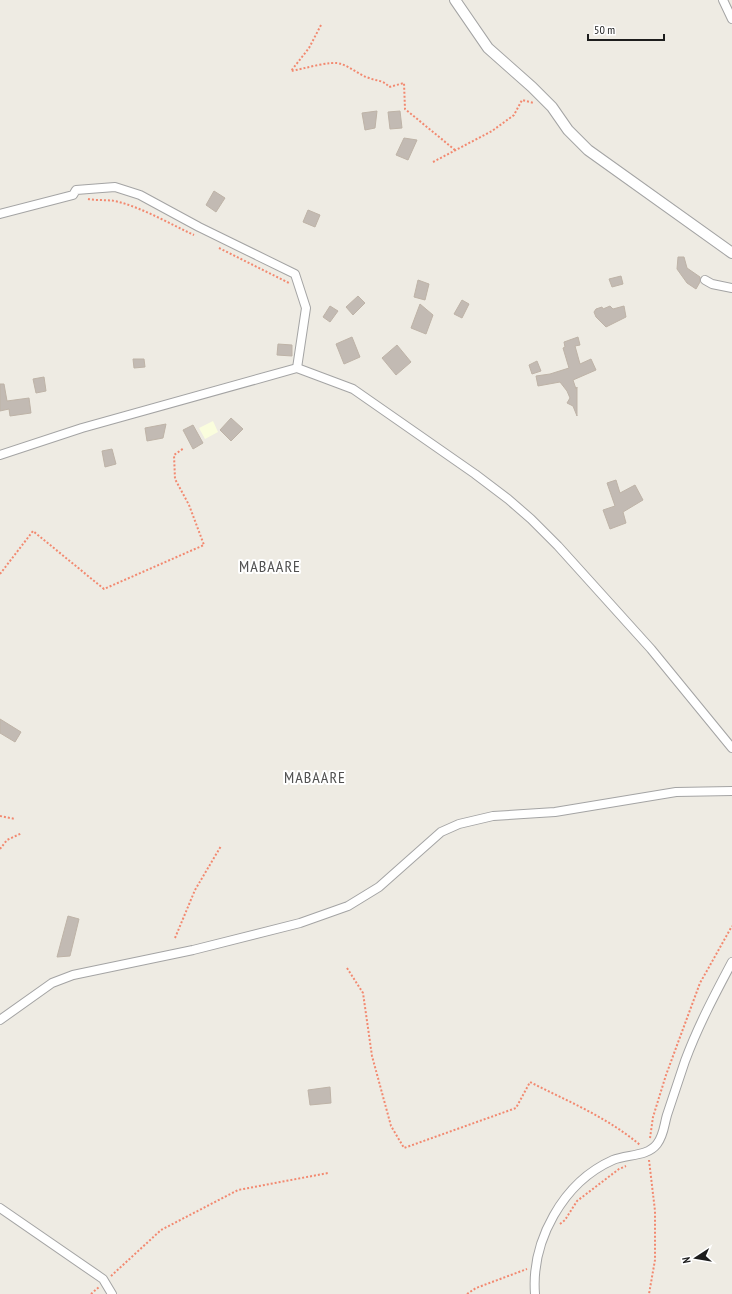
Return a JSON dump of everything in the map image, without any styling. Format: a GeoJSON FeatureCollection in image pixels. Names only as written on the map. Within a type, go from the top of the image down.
{"type":"FeatureCollection","features":[{"type":"Feature","properties":{"kind":"street"},"geometry":{"type":"LineString","coordinates":[[455,0],[488,48],[547,102],[575,138],[588,150],[732,253]]}},
{"type":"Feature","properties":{"kind":"street"},"geometry":{"type":"LineString","coordinates":[[723,0],[732,19]]}},
{"type":"Feature","properties":{"kind":"street"},"geometry":{"type":"LineString","coordinates":[[0,214],[73,195],[76,190],[115,187],[140,195],[199,227],[295,274],[306,308],[297,368]]}},
{"type":"Feature","properties":{"kind":"street"},"geometry":{"type":"LineString","coordinates":[[705,280],[712,284],[732,288]]}},
{"type":"Feature","properties":{"kind":"street"},"geometry":{"type":"LineString","coordinates":[[0,455],[82,428],[297,368],[353,389],[371,400],[408,429],[508,499],[558,546],[651,649],[732,748]]}},
{"type":"Feature","properties":{"kind":"street"},"geometry":{"type":"LineString","coordinates":[[0,1020],[52,983],[73,975],[193,950],[300,923],[348,906],[379,887],[441,832],[459,824],[493,816],[555,812],[669,793],[732,791]]}},
{"type":"Feature","properties":{"kind":"street"},"geometry":{"type":"LineString","coordinates":[[535,1294],[535,1266],[550,1221],[563,1201],[593,1171],[613,1160],[648,1152],[657,1144],[663,1133],[666,1118],[686,1059],[711,1001],[732,962]]}},
{"type":"Feature","properties":{"kind":"street"},"geometry":{"type":"LineString","coordinates":[[0,1208],[103,1279],[112,1294]]}},
{"type":"Feature","properties":{"kind":"path"},"geometry":{"type":"LineString","coordinates":[[321,25],[309,48],[291,71],[311,68],[322,64],[340,63],[360,75],[385,83],[388,87],[404,83],[405,109],[455,150]]}},
{"type":"Feature","properties":{"kind":"path"},"geometry":{"type":"LineString","coordinates":[[433,162],[492,130],[514,115],[522,100],[540,103]]}},
{"type":"Feature","properties":{"kind":"path"},"geometry":{"type":"LineString","coordinates":[[73,195],[98,201],[117,202],[138,209],[196,237]]}},
{"type":"Feature","properties":{"kind":"path"},"geometry":{"type":"LineString","coordinates":[[218,247],[300,288]]}},
{"type":"Feature","properties":{"kind":"path"},"geometry":{"type":"LineString","coordinates":[[0,574],[33,531],[104,589],[204,545],[189,505],[175,479],[174,455],[184,448]]}},
{"type":"Feature","properties":{"kind":"path"},"geometry":{"type":"LineString","coordinates":[[0,816],[15,819]]}},
{"type":"Feature","properties":{"kind":"path"},"geometry":{"type":"LineString","coordinates":[[0,848],[7,840],[22,833]]}},
{"type":"Feature","properties":{"kind":"path"},"geometry":{"type":"LineString","coordinates":[[175,938],[195,890],[221,846]]}},
{"type":"Feature","properties":{"kind":"path"},"geometry":{"type":"LineString","coordinates":[[649,1294],[655,1260],[655,1211],[648,1152],[653,1117],[676,1046],[700,983],[732,926]]}},
{"type":"Feature","properties":{"kind":"path"},"geometry":{"type":"LineString","coordinates":[[347,968],[363,993],[372,1056],[391,1126],[404,1148],[516,1108],[530,1082],[592,1113],[627,1134],[648,1152]]}},
{"type":"Feature","properties":{"kind":"path"},"geometry":{"type":"LineString","coordinates":[[544,1237],[565,1220],[577,1201],[619,1169],[630,1165]]}},
{"type":"Feature","properties":{"kind":"path"},"geometry":{"type":"LineString","coordinates":[[108,1278],[161,1230],[238,1190],[328,1173]]}},
{"type":"Feature","properties":{"kind":"path"},"geometry":{"type":"LineString","coordinates":[[467,1294],[476,1288],[535,1266]]}},
{"type":"Feature","properties":{"kind":"path"},"geometry":{"type":"LineString","coordinates":[[91,1294],[102,1283]]}},
{"type":"Feature","properties":{"kind":"shaded area"},"geometry":{"type":"Polygon","coordinates":[[[213,421],[218,432],[205,439],[199,428],[213,421]]]}},
{"type":"Feature","properties":{"kind":"building"},"geometry":{"type":"Polygon","coordinates":[[[377,111],[375,128],[365,130],[362,113],[377,111]]]}},
{"type":"Feature","properties":{"kind":"building"},"geometry":{"type":"Polygon","coordinates":[[[400,111],[402,128],[390,129],[388,112],[400,111]]]}},
{"type":"Feature","properties":{"kind":"building"},"geometry":{"type":"Polygon","coordinates":[[[404,138],[417,140],[408,160],[396,155],[404,138]]]}},
{"type":"Feature","properties":{"kind":"building"},"geometry":{"type":"Polygon","coordinates":[[[214,191],[225,198],[216,212],[206,205],[214,191]]]}},
{"type":"Feature","properties":{"kind":"building"},"geometry":{"type":"Polygon","coordinates":[[[308,210],[320,215],[315,227],[303,222],[308,210]]]}},
{"type":"Feature","properties":{"kind":"building"},"geometry":{"type":"Polygon","coordinates":[[[678,257],[684,257],[687,268],[700,277],[700,282],[696,289],[687,283],[677,269],[678,257]]]}},
{"type":"Feature","properties":{"kind":"building"},"geometry":{"type":"Polygon","coordinates":[[[621,276],[623,284],[612,287],[609,279],[621,276]]]}},
{"type":"Feature","properties":{"kind":"building"},"geometry":{"type":"Polygon","coordinates":[[[418,280],[429,284],[425,300],[414,297],[418,280]]]}},
{"type":"Feature","properties":{"kind":"building"},"geometry":{"type":"Polygon","coordinates":[[[358,296],[365,303],[353,315],[346,307],[358,296]]]}},
{"type":"Feature","properties":{"kind":"building"},"geometry":{"type":"Polygon","coordinates":[[[462,300],[469,304],[462,318],[454,314],[462,300]]]}},
{"type":"Feature","properties":{"kind":"building"},"geometry":{"type":"Polygon","coordinates":[[[420,304],[433,315],[426,334],[411,328],[420,304]]]}},
{"type":"Feature","properties":{"kind":"building"},"geometry":{"type":"Polygon","coordinates":[[[330,306],[338,311],[330,322],[323,317],[330,306]]]}},
{"type":"Feature","properties":{"kind":"building"},"geometry":{"type":"Polygon","coordinates":[[[610,306],[613,309],[624,306],[626,317],[606,327],[596,317],[594,312],[596,309],[602,307],[603,309],[610,306]]]}},
{"type":"Feature","properties":{"kind":"building"},"geometry":{"type":"Polygon","coordinates":[[[352,337],[360,357],[344,364],[336,344],[352,337]]]}},
{"type":"Feature","properties":{"kind":"building"},"geometry":{"type":"Polygon","coordinates":[[[578,337],[580,345],[575,346],[580,364],[591,359],[596,370],[573,380],[576,389],[577,387],[577,416],[573,406],[567,403],[570,398],[560,382],[538,386],[536,376],[550,374],[569,368],[563,348],[565,347],[564,342],[578,337]]]}},
{"type":"Feature","properties":{"kind":"building"},"geometry":{"type":"Polygon","coordinates":[[[278,344],[292,345],[292,356],[277,355],[278,344]]]}},
{"type":"Feature","properties":{"kind":"building"},"geometry":{"type":"Polygon","coordinates":[[[397,345],[411,362],[396,375],[382,358],[397,345]]]}},
{"type":"Feature","properties":{"kind":"building"},"geometry":{"type":"Polygon","coordinates":[[[133,359],[144,359],[145,367],[134,368],[133,359]]]}},
{"type":"Feature","properties":{"kind":"building"},"geometry":{"type":"Polygon","coordinates":[[[537,361],[541,371],[532,374],[529,365],[537,361]]]}},
{"type":"Feature","properties":{"kind":"building"},"geometry":{"type":"Polygon","coordinates":[[[44,377],[46,391],[36,393],[33,379],[44,377]]]}},
{"type":"Feature","properties":{"kind":"building"},"geometry":{"type":"Polygon","coordinates":[[[0,384],[4,384],[7,401],[29,398],[31,413],[10,416],[9,409],[0,411],[0,384]]]}},
{"type":"Feature","properties":{"kind":"building"},"geometry":{"type":"Polygon","coordinates":[[[231,418],[243,429],[231,441],[220,430],[231,418]]]}},
{"type":"Feature","properties":{"kind":"building"},"geometry":{"type":"Polygon","coordinates":[[[166,424],[163,438],[147,441],[145,428],[166,424]]]}},
{"type":"Feature","properties":{"kind":"building"},"geometry":{"type":"Polygon","coordinates":[[[193,425],[203,443],[193,449],[183,430],[193,425]]]}},
{"type":"Feature","properties":{"kind":"building"},"geometry":{"type":"Polygon","coordinates":[[[112,449],[116,464],[105,467],[102,451],[112,449]]]}},
{"type":"Feature","properties":{"kind":"building"},"geometry":{"type":"Polygon","coordinates":[[[616,480],[620,493],[635,485],[643,500],[623,512],[626,523],[610,529],[603,510],[615,506],[607,483],[616,480]]]}},
{"type":"Feature","properties":{"kind":"building"},"geometry":{"type":"Polygon","coordinates":[[[0,719],[21,732],[15,742],[0,733],[0,719]]]}},
{"type":"Feature","properties":{"kind":"building"},"geometry":{"type":"Polygon","coordinates":[[[68,916],[79,919],[70,956],[57,957],[68,916]]]}},
{"type":"Feature","properties":{"kind":"building"},"geometry":{"type":"Polygon","coordinates":[[[330,1087],[331,1103],[310,1105],[308,1090],[330,1087]]]}},
{"type":"Feature","properties":{"kind":"district","name":"MABAARE"},"geometry":{"type":"Point","coordinates":[270,566]}},
{"type":"Feature","properties":{"kind":"district","name":"MABAARE"},"geometry":{"type":"Point","coordinates":[315,777]}}]}
